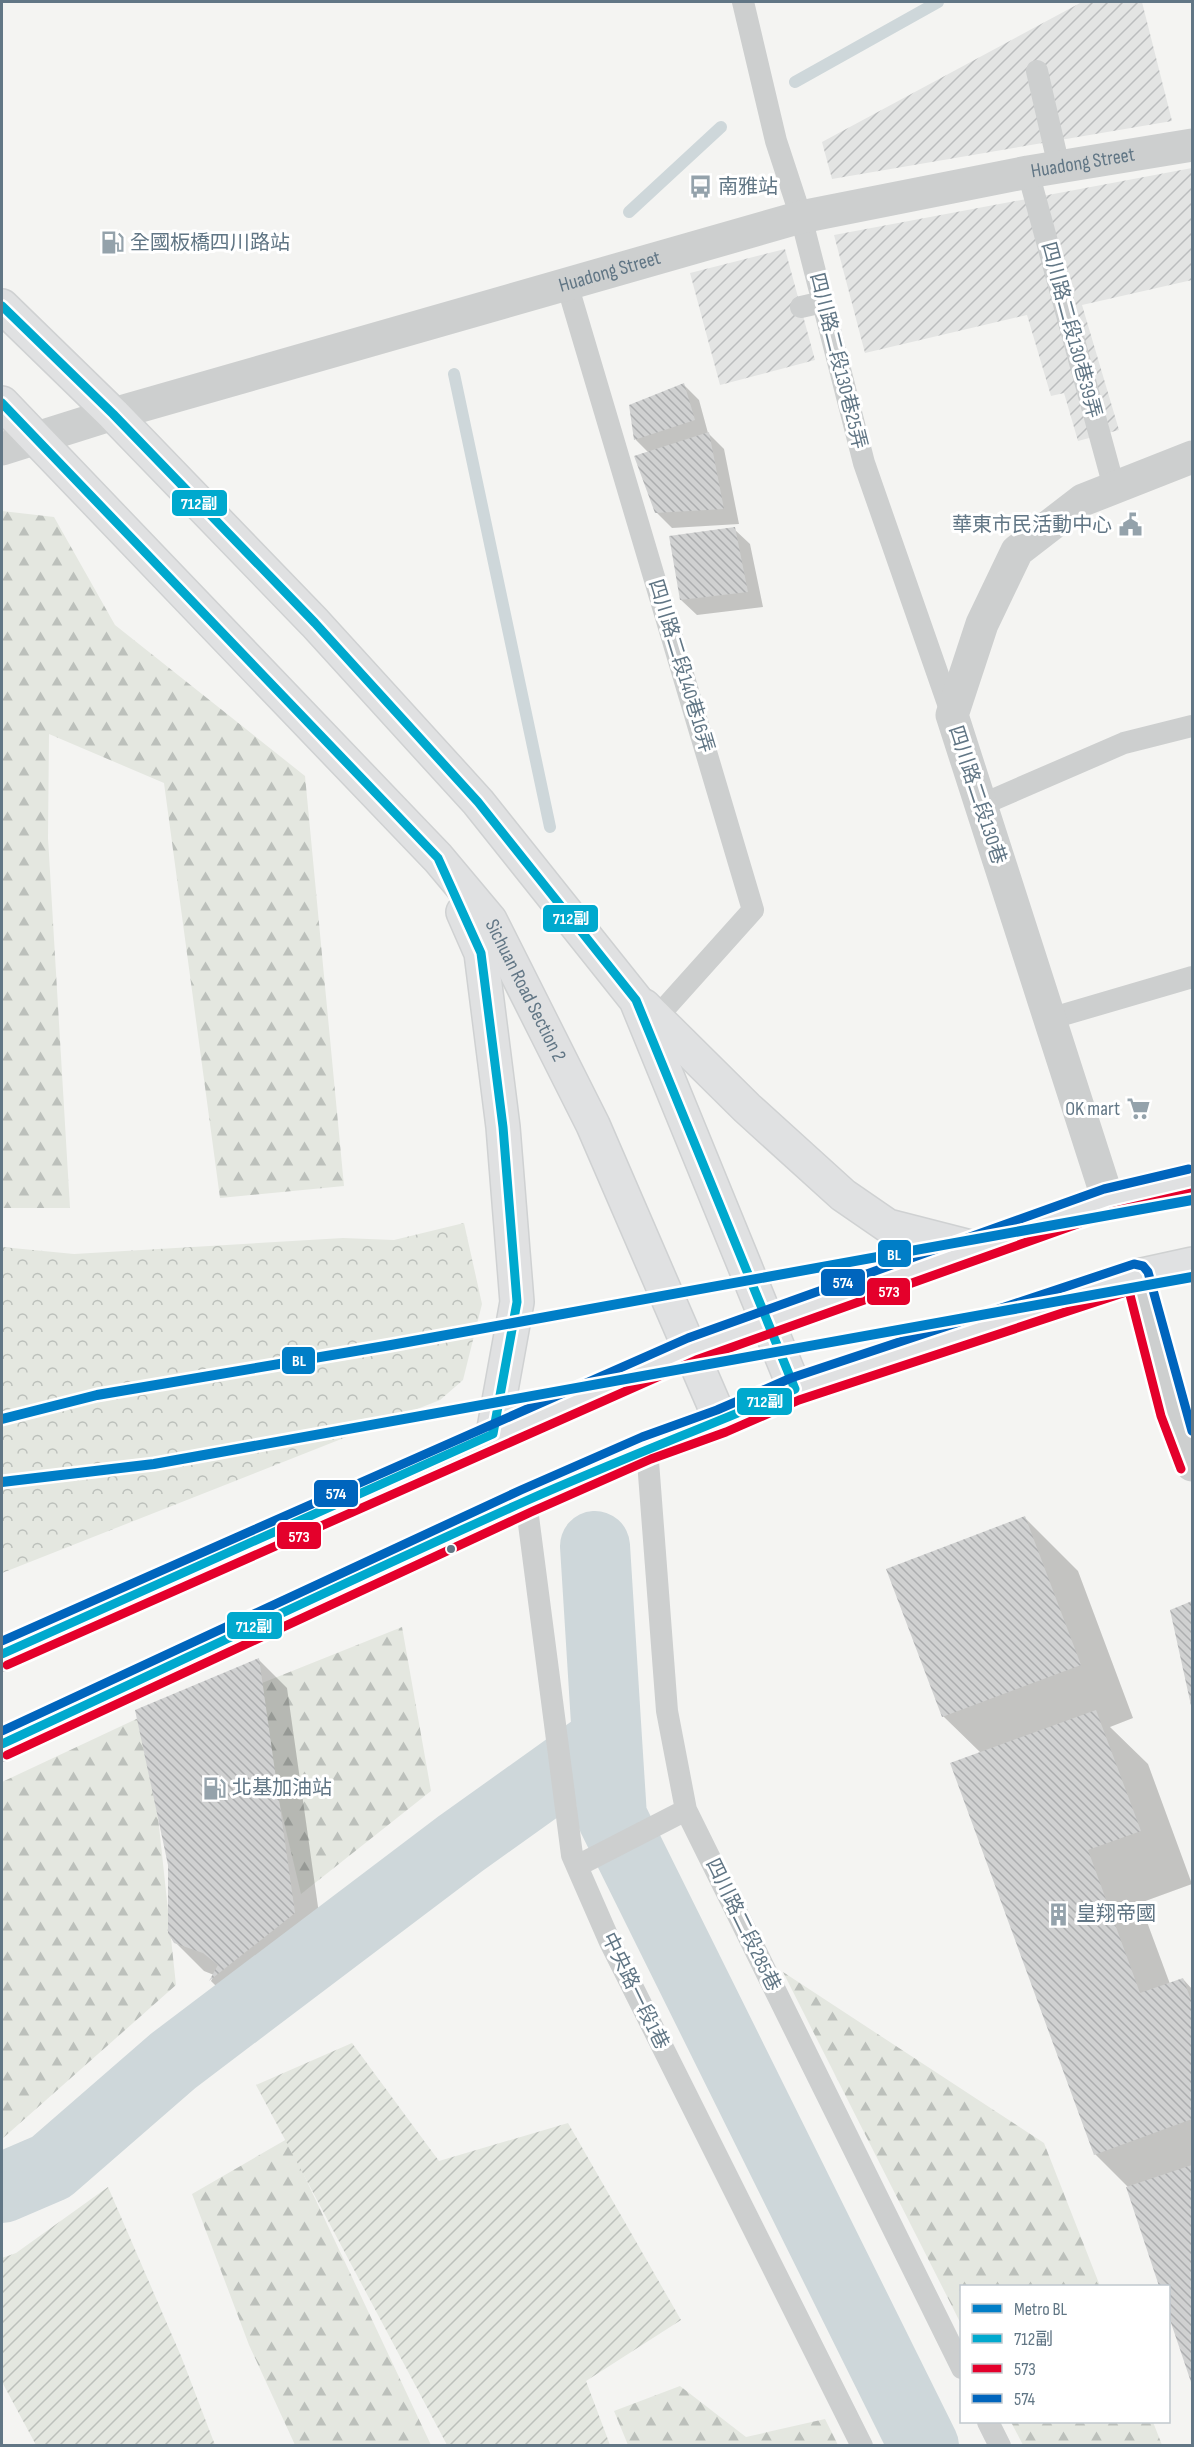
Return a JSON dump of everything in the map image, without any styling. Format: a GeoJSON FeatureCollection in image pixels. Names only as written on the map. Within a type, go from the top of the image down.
{"type":"FeatureCollection","features":[{"type":"Feature","properties":{"kind":"main road"},"geometry":{"type":"LineString","coordinates":[[2,306],[113,414],[315,623],[478,802],[646,1009],[747,1108],[843,1195],[888,1226],[974,1248]]}},
{"type":"Feature","properties":{"kind":"main road","name":"Sichuan Road Section 2"},"geometry":{"type":"LineString","coordinates":[[2,403],[438,858],[490,920],[593,1125],[692,1348],[721,1421]]}},
{"type":"Feature","properties":{"kind":"main road"},"geometry":{"type":"LineString","coordinates":[[438,858],[481,953],[503,1127],[517,1302],[493,1434]]}},
{"type":"Feature","properties":{"kind":"main road"},"geometry":{"type":"LineString","coordinates":[[646,1009],[795,1389]]}},
{"type":"Feature","properties":{"kind":"main road"},"geometry":{"type":"LineString","coordinates":[[2,1654],[493,1434],[692,1348],[1108,1200],[1192,1181]]}},
{"type":"Feature","properties":{"kind":"main road"},"geometry":{"type":"LineString","coordinates":[[2,1744],[526,1501],[647,1448],[721,1421],[795,1389],[1137,1276],[1192,1263]]}},
{"type":"Feature","properties":{"kind":"street","name":"Huadong Street"},"geometry":{"type":"LineString","coordinates":[[2,449],[113,414],[801,217],[1043,170],[1192,145]]}},
{"type":"Feature","properties":{"kind":"street","name":"四川路二段130巷"},"geometry":{"type":"LineString","coordinates":[[1108,1200],[952,715],[982,624],[1017,551],[1083,500],[1192,457]]}},
{"type":"Feature","properties":{"kind":"street"},"geometry":{"type":"LineString","coordinates":[[1137,1276],[1173,1413],[1192,1465]]}},
{"type":"Feature","properties":{"kind":"lane","name":"四川路二段130巷25弄"},"geometry":{"type":"LineString","coordinates":[[743,2],[776,141],[801,217],[864,463],[952,715]]}},
{"type":"Feature","properties":{"kind":"lane","name":"四川路二段130巷39弄"},"geometry":{"type":"LineString","coordinates":[[1037,70],[1043,170],[1114,487]]}},
{"type":"Feature","properties":{"kind":"lane","name":"四川路二段140巷16弄"},"geometry":{"type":"LineString","coordinates":[[567,284],[753,910],[646,1009]]}},
{"type":"Feature","properties":{"kind":"lane"},"geometry":{"type":"LineString","coordinates":[[801,307],[823,302]]}},
{"type":"Feature","properties":{"kind":"lane"},"geometry":{"type":"LineString","coordinates":[[981,806],[1124,743],[1192,726]]}},
{"type":"Feature","properties":{"kind":"lane"},"geometry":{"type":"LineString","coordinates":[[1049,1019],[1192,976]]}},
{"type":"Feature","properties":{"kind":"lane","name":"四川路二段285巷"},"geometry":{"type":"LineString","coordinates":[[647,1448],[668,1712],[683,1812],[960,2364]]}},
{"type":"Feature","properties":{"kind":"lane","name":"中央路一段1巷"},"geometry":{"type":"LineString","coordinates":[[526,1501],[572,1856],[580,1864],[609,1942],[861,2445]]}},
{"type":"Feature","properties":{"kind":"lane"},"geometry":{"type":"LineString","coordinates":[[580,1864],[683,1812]]}},
{"type":"Feature","properties":{"kind":"lane"},"geometry":{"type":"LineString","coordinates":[[989,2423],[1000,2445]]}},
{"type":"Feature","properties":{"kind":"shaded area"},"geometry":{"type":"Polygon","coordinates":[[[1082,2],[1142,2],[1172,121],[832,179],[822,142],[1082,2]]]}},
{"type":"Feature","properties":{"kind":"shaded area"},"geometry":{"type":"Polygon","coordinates":[[[1192,168],[1192,280],[1082,305],[1119,430],[1078,441],[1064,393],[1051,396],[1027,315],[865,353],[834,235],[1192,168]]]}},
{"type":"Feature","properties":{"kind":"shaded area"},"geometry":{"type":"Polygon","coordinates":[[[785,249],[815,360],[720,385],[690,273],[785,249]]]}},
{"type":"Feature","properties":{"kind":"green space"},"geometry":{"type":"Polygon","coordinates":[[[2,511],[54,517],[115,625],[305,776],[344,1186],[220,1198],[164,783],[49,734],[48,838],[70,1208],[2,1208],[2,511]]]}},
{"type":"Feature","properties":{"kind":"green space"},"geometry":{"type":"Polygon","coordinates":[[[464,1223],[482,1304],[463,1380],[440,1400],[2,1573],[2,1247],[74,1254],[343,1238],[394,1240],[464,1223]]]}},
{"type":"Feature","properties":{"kind":"green space"},"geometry":{"type":"Polygon","coordinates":[[[402,1627],[431,1791],[301,1894],[252,1687],[402,1627]]]}},
{"type":"Feature","properties":{"kind":"green space"},"geometry":{"type":"Polygon","coordinates":[[[147,1714],[176,1985],[2,2139],[2,1782],[147,1714]]]}},
{"type":"Feature","properties":{"kind":"green space"},"geometry":{"type":"Polygon","coordinates":[[[783,1972],[1044,2143],[1100,2285],[960,2285],[960,2322],[783,1972]]]}},
{"type":"Feature","properties":{"kind":"green space"},"geometry":{"type":"Polygon","coordinates":[[[352,2043],[439,2161],[568,2123],[681,2320],[586,2381],[610,2445],[447,2445],[256,2085],[352,2043]]]}},
{"type":"Feature","properties":{"kind":"green space"},"geometry":{"type":"Polygon","coordinates":[[[287,2139],[431,2445],[295,2445],[249,2345],[192,2194],[287,2139]]]}},
{"type":"Feature","properties":{"kind":"green space"},"geometry":{"type":"Polygon","coordinates":[[[108,2187],[181,2356],[215,2445],[36,2445],[2,2382],[2,2258],[16,2253],[108,2187]]]}},
{"type":"Feature","properties":{"kind":"green space"},"geometry":{"type":"Polygon","coordinates":[[[680,2386],[746,2437],[825,2419],[838,2445],[628,2445],[614,2411],[680,2386]]]}},
{"type":"Feature","properties":{"kind":"green space"},"geometry":{"type":"Polygon","coordinates":[[[1012,2423],[1153,2423],[1162,2445],[1023,2445],[1012,2423]]]}},
{"type":"Feature","properties":{"kind":"building"},"geometry":{"type":"Polygon","coordinates":[[[684,383],[695,420],[634,440],[629,405],[684,383]]]}},
{"type":"Feature","properties":{"kind":"building"},"geometry":{"type":"Polygon","coordinates":[[[709,432],[724,509],[655,513],[634,456],[709,432]]]}},
{"type":"Feature","properties":{"kind":"building"},"geometry":{"type":"Polygon","coordinates":[[[735,527],[748,592],[680,600],[669,536],[735,527]]]}},
{"type":"Feature","properties":{"kind":"building"},"geometry":{"type":"Polygon","coordinates":[[[1025,1516],[1081,1665],[942,1717],[886,1569],[1025,1516]]]}},
{"type":"Feature","properties":{"kind":"building"},"geometry":{"type":"Polygon","coordinates":[[[1192,1601],[1192,1710],[1170,1610],[1192,1601]]]}},
{"type":"Feature","properties":{"kind":"building","name":"北基加油站"},"geometry":{"type":"Polygon","coordinates":[[[259,1658],[295,1913],[209,1981],[218,1965],[203,1953],[174,1943],[168,1933],[168,1865],[135,1710],[259,1658]]]}},
{"type":"Feature","properties":{"kind":"building","name":"皇翔帝國"},"geometry":{"type":"Polygon","coordinates":[[[1096,1710],[1141,1831],[1088,1850],[1140,1993],[1183,1978],[1192,2003],[1192,2119],[1094,2155],[950,1763],[1096,1710]]]}},
{"type":"Feature","properties":{"kind":"building"},"geometry":{"type":"Polygon","coordinates":[[[1192,2165],[1192,2385],[1170,2320],[1170,2285],[1159,2285],[1126,2187],[1192,2165]]]}},
{"type":"Feature","properties":{"kind":"waterway"},"geometry":{"type":"LineString","coordinates":[[795,82],[938,2]]}},
{"type":"Feature","properties":{"kind":"waterway"},"geometry":{"type":"LineString","coordinates":[[629,212],[721,127]]}},
{"type":"Feature","properties":{"kind":"waterway"},"geometry":{"type":"LineString","coordinates":[[454,374],[550,827]]}},
{"type":"Feature","properties":{"kind":"waterway"},"geometry":{"type":"LineString","coordinates":[[2,2188],[51,2167],[173,2061],[460,1844],[607,1739],[595,1546]]}},
{"type":"Feature","properties":{"kind":"waterway"},"geometry":{"type":"LineString","coordinates":[[607,1739],[612,1817],[924,2446]]}},
{"type":"Feature","properties":{"kind":"metro line","name":"BL"},"geometry":{"type":"LineString","coordinates":[[2,1419],[97,1395],[391,1345],[1192,1200]]}},
{"type":"Feature","properties":{"kind":"metro line","name":"BL"},"geometry":{"type":"LineString","coordinates":[[2,1482],[154,1464],[1192,1277]]}},
{"type":"Feature","properties":{"kind":"transit line","name":"712副"},"geometry":{"type":"LineString","coordinates":[[2,306],[113,414],[315,623],[478,802],[636,1000],[795,1389],[528,1500],[2,1744]]}},
{"type":"Feature","properties":{"kind":"transit line","name":"712副"},"geometry":{"type":"LineString","coordinates":[[2,403],[438,858],[481,953],[503,1127],[517,1302],[493,1434],[2,1654]]}},
{"type":"Feature","properties":{"kind":"transit line","name":"574"},"geometry":{"type":"LineString","coordinates":[[2,1641],[688,1338],[1104,1189],[1189,1169]]}},
{"type":"Feature","properties":{"kind":"transit line","name":"573"},"geometry":{"type":"LineString","coordinates":[[7,1665],[696,1360],[1111,1212],[1192,1193]]}},
{"type":"Feature","properties":{"kind":"transit line","name":"574"},"geometry":{"type":"LineString","coordinates":[[2,1731],[521,1490],[642,1437],[717,1410],[791,1378],[1134,1264],[1143,1266],[1148,1272],[1192,1431]]}},
{"type":"Feature","properties":{"kind":"transit line","name":"573"},"geometry":{"type":"LineString","coordinates":[[7,1755],[531,1512],[651,1459],[726,1432],[799,1400],[1129,1291],[1161,1416],[1181,1469]]}},
{"type":"Feature","properties":{"kind":"place","name":"南雅站"},"geometry":{"type":"Point","coordinates":[700,187]}},
{"type":"Feature","properties":{"kind":"place","name":"全國板橋四川路站"},"geometry":{"type":"Point","coordinates":[112,243]}},
{"type":"Feature","properties":{"kind":"place","name":"華東市民活動中心"},"geometry":{"type":"Point","coordinates":[1130,525]}},
{"type":"Feature","properties":{"kind":"place","name":"OK mart"},"geometry":{"type":"Point","coordinates":[1138,1109]}},
{"type":"Feature","properties":{"kind":"place","name":"北基加油站"},"geometry":{"type":"Point","coordinates":[214,1788]}},
{"type":"Feature","properties":{"kind":"place","name":"皇翔帝國"},"geometry":{"type":"Point","coordinates":[1058,1914]}}]}
